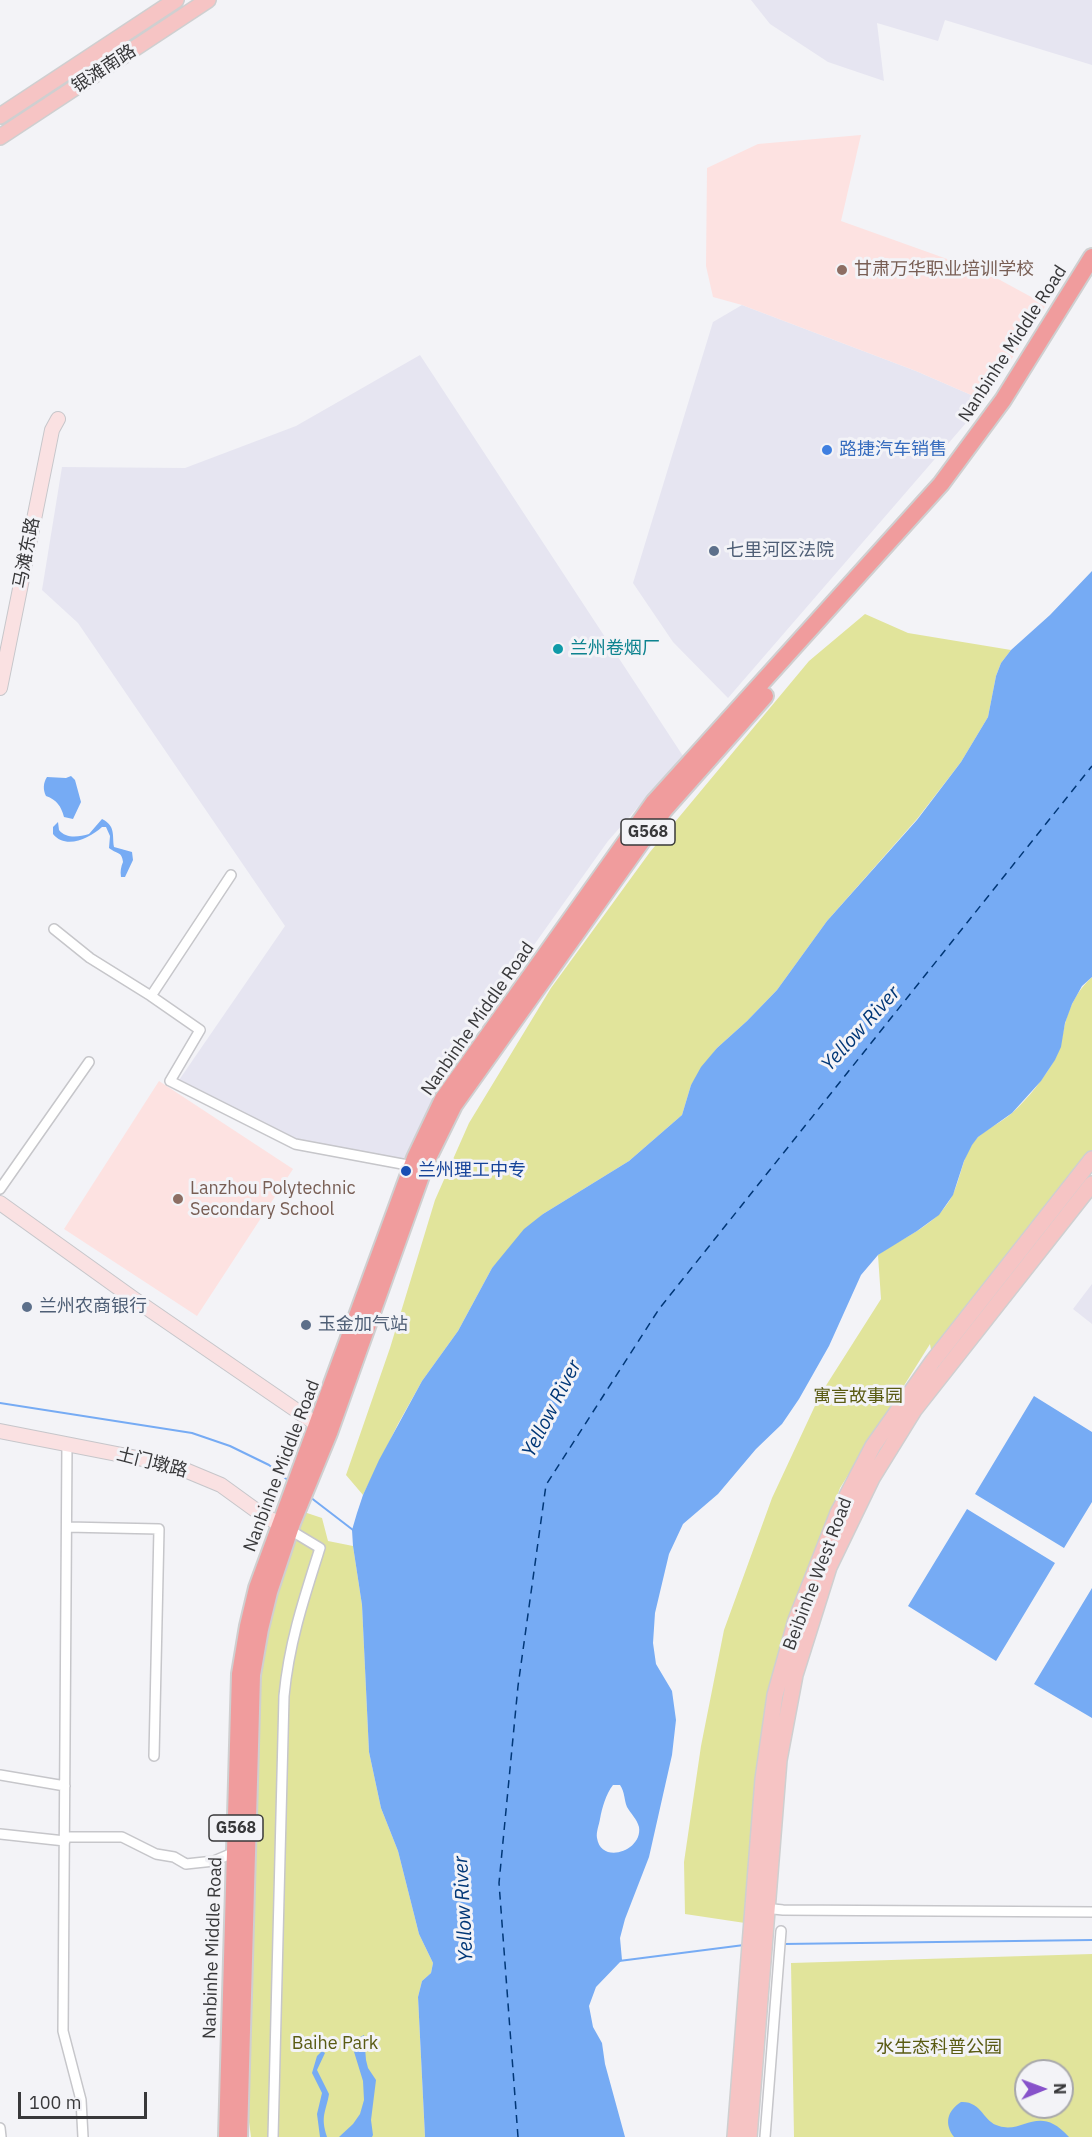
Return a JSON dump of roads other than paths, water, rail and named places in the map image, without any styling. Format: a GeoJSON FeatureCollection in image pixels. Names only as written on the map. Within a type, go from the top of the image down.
{"type":"FeatureCollection","features":[{"type":"Feature","properties":{"kind":"highway","name":"Nanbinhe Middle Road"},"geometry":{"type":"LineString","coordinates":[[323,1429],[412,1166],[443,1099],[654,802],[941,484],[1003,400],[1092,257]]}},
{"type":"Feature","properties":{"kind":"highway","name":"Nanbinhe Middle Road"},"geometry":{"type":"LineString","coordinates":[[227,2137],[240,1674],[248,1626],[257,1588],[285,1527],[426,1162],[454,1105],[663,810],[946,492],[1012,404],[1092,274]]}},
{"type":"Feature","properties":{"kind":"highway","name":"Nanbinhe Middle Road"},"geometry":{"type":"LineString","coordinates":[[239,2137],[252,1675],[268,1592],[285,1527]]}},
{"type":"Feature","properties":{"kind":"main road","name":"银滩南路"},"geometry":{"type":"LineString","coordinates":[[0,116],[176,0]]}},
{"type":"Feature","properties":{"kind":"main road","name":"银滩南路"},"geometry":{"type":"LineString","coordinates":[[0,137],[208,0]]}},
{"type":"Feature","properties":{"kind":"main road","name":"马滩东路"},"geometry":{"type":"LineString","coordinates":[[0,688],[52,430],[58,418]]}},
{"type":"Feature","properties":{"kind":"main road","name":"Beibinhe West Road"},"geometry":{"type":"LineString","coordinates":[[760,1907],[763,1779],[776,1695],[796,1620],[838,1513],[873,1446],[933,1361],[1092,1159]]}},
{"type":"Feature","properties":{"kind":"main road","name":"Beibinhe West Road"},"geometry":{"type":"LineString","coordinates":[[749,2137],[758,1931],[779,1760],[795,1675],[829,1567],[872,1478],[914,1410],[1092,1184]]}},
{"type":"Feature","properties":{"kind":"main road"},"geometry":{"type":"LineString","coordinates":[[0,1203],[134,1299],[323,1429]]}},
{"type":"Feature","properties":{"kind":"main road","name":"土门墩路"},"geometry":{"type":"LineString","coordinates":[[0,1431],[173,1465],[221,1485],[261,1514],[285,1527]]}},
{"type":"Feature","properties":{"kind":"main road","name":"Beibinhe West Road"},"geometry":{"type":"LineString","coordinates":[[735,2137],[757,1953]]}},
{"type":"Feature","properties":{"kind":"street"},"geometry":{"type":"LineString","coordinates":[[151,996],[231,875]]}},
{"type":"Feature","properties":{"kind":"street"},"geometry":{"type":"LineString","coordinates":[[54,929],[90,958],[200,1030],[170,1081],[295,1144],[412,1166]]}},
{"type":"Feature","properties":{"kind":"street"},"geometry":{"type":"LineString","coordinates":[[0,1189],[89,1062]]}},
{"type":"Feature","properties":{"kind":"street"},"geometry":{"type":"LineString","coordinates":[[68,1444],[63,2031],[81,2100],[83,2137]]}},
{"type":"Feature","properties":{"kind":"street"},"geometry":{"type":"LineString","coordinates":[[67,1527],[159,1529],[154,1756]]}},
{"type":"Feature","properties":{"kind":"street"},"geometry":{"type":"LineString","coordinates":[[273,2137],[284,1696],[287,1665],[296,1625],[320,1548],[285,1527]]}},
{"type":"Feature","properties":{"kind":"street"},"geometry":{"type":"LineString","coordinates":[[0,1775],[65,1786]]}},
{"type":"Feature","properties":{"kind":"street"},"geometry":{"type":"LineString","coordinates":[[0,1834],[65,1839],[122,1837],[156,1854],[174,1857],[186,1864],[214,1861],[235,1852]]}},
{"type":"Feature","properties":{"kind":"street"},"geometry":{"type":"LineString","coordinates":[[760,1907],[783,1910],[1092,1912]]}},
{"type":"Feature","properties":{"kind":"street"},"geometry":{"type":"LineString","coordinates":[[765,2137],[781,1931]]}},
{"type":"Feature","properties":{"kind":"street"},"geometry":{"type":"LineString","coordinates":[[0,2128],[1,2137]]}},
{"type":"Feature","properties":{"kind":"water","name":"Yellow River"},"geometry":{"type":"Polygon","coordinates":[[[1092,571],[1092,977],[1082,986],[1072,1004],[1065,1023],[1061,1047],[1041,1081],[1012,1113],[978,1137],[964,1161],[953,1195],[939,1215],[878,1255],[861,1275],[829,1346],[782,1424],[756,1449],[718,1494],[683,1524],[669,1554],[655,1613],[653,1643],[656,1664],[672,1691],[676,1720],[672,1755],[649,1857],[620,1938],[622,1960],[596,1987],[589,2006],[593,2027],[602,2043],[605,2064],[625,2137],[425,2137],[418,1997],[422,1981],[431,1973],[433,1963],[419,1934],[398,1851],[381,1808],[369,1752],[362,1605],[352,1530],[363,1495],[379,1460],[422,1381],[458,1331],[492,1268],[524,1229],[543,1214],[629,1161],[682,1115],[691,1085],[701,1067],[717,1048],[777,990],[827,921],[917,820],[961,762],[988,717],[996,676],[1001,663],[1011,650],[1050,615],[1092,571]],[[613,1785],[608,1793],[597,1833],[600,1846],[613,1853],[629,1848],[639,1835],[638,1824],[627,1807],[620,1785],[613,1785]]]}},
{"type":"Feature","properties":{"kind":"water"},"geometry":{"type":"Polygon","coordinates":[[[71,776],[75,780],[81,802],[73,819],[64,817],[58,804],[46,796],[44,789],[47,777],[71,776]]]}},
{"type":"Feature","properties":{"kind":"water"},"geometry":{"type":"Polygon","coordinates":[[[102,819],[110,825],[114,847],[132,852],[133,860],[125,877],[121,877],[123,862],[121,856],[109,848],[110,836],[106,827],[78,841],[71,842],[58,839],[53,834],[53,827],[58,822],[59,830],[65,835],[89,834],[102,819]]]}},
{"type":"Feature","properties":{"kind":"water"},"geometry":{"type":"Polygon","coordinates":[[[1034,1396],[1092,1432],[1092,1502],[1064,1548],[975,1494],[1034,1396]]]}},
{"type":"Feature","properties":{"kind":"water"},"geometry":{"type":"Polygon","coordinates":[[[967,1509],[1055,1563],[996,1661],[908,1606],[967,1509]]]}},
{"type":"Feature","properties":{"kind":"water"},"geometry":{"type":"Polygon","coordinates":[[[1092,1588],[1092,1718],[1034,1684],[1092,1588]]]}},
{"type":"Feature","properties":{"kind":"water"},"geometry":{"type":"Polygon","coordinates":[[[364,2035],[368,2068],[376,2080],[371,2120],[373,2135],[372,2137],[339,2137],[360,2114],[364,2100],[363,2081],[351,2042],[364,2035]]]}},
{"type":"Feature","properties":{"kind":"water"},"geometry":{"type":"Polygon","coordinates":[[[322,2051],[325,2053],[317,2070],[329,2094],[324,2114],[327,2137],[320,2137],[317,2114],[322,2093],[312,2073],[317,2056],[322,2051]]]}},
{"type":"Feature","properties":{"kind":"water"},"geometry":{"type":"Polygon","coordinates":[[[961,2102],[974,2105],[989,2120],[999,2126],[1049,2122],[1069,2137],[954,2137],[948,2118],[961,2102]]]}},
{"type":"Feature","properties":{"kind":"waterway"},"geometry":{"type":"LineString","coordinates":[[0,1403],[192,1433],[230,1446],[269,1465],[289,1481]]}},
{"type":"Feature","properties":{"kind":"waterway"},"geometry":{"type":"LineString","coordinates":[[310,1497],[353,1530]]}},
{"type":"Feature","properties":{"kind":"waterway"},"geometry":{"type":"LineString","coordinates":[[783,1944],[1092,1940]]}},
{"type":"Feature","properties":{"kind":"waterway"},"geometry":{"type":"LineString","coordinates":[[619,1961],[744,1945]]}},
{"type":"Feature","properties":{"kind":"place","name":"甘肃万华职业培训学校"},"geometry":{"type":"Point","coordinates":[842,270]}},
{"type":"Feature","properties":{"kind":"place","name":"路捷汽车销售"},"geometry":{"type":"Point","coordinates":[827,450]}},
{"type":"Feature","properties":{"kind":"place","name":"七里河区法院"},"geometry":{"type":"Point","coordinates":[714,551]}},
{"type":"Feature","properties":{"kind":"place","name":"兰州卷烟厂"},"geometry":{"type":"Point","coordinates":[558,649]}},
{"type":"Feature","properties":{"kind":"place","name":"兰州理工中专"},"geometry":{"type":"Point","coordinates":[406,1171]}},
{"type":"Feature","properties":{"kind":"place","name":"Lanzhou Polytechnic Secondary School"},"geometry":{"type":"Point","coordinates":[178,1199]}},
{"type":"Feature","properties":{"kind":"place","name":"兰州农商银行"},"geometry":{"type":"Point","coordinates":[27,1307]}},
{"type":"Feature","properties":{"kind":"place","name":"玉金加气站"},"geometry":{"type":"Point","coordinates":[306,1325]}},
{"type":"Feature","properties":{"kind":"park label","name":"寓言故事园"},"geometry":{"type":"Point","coordinates":[858,1397]}},
{"type":"Feature","properties":{"kind":"park label","name":"Baihe Park"},"geometry":{"type":"Point","coordinates":[335,2044]}},
{"type":"Feature","properties":{"kind":"park label","name":"水生态科普公园"},"geometry":{"type":"Point","coordinates":[939,2048]}}]}
